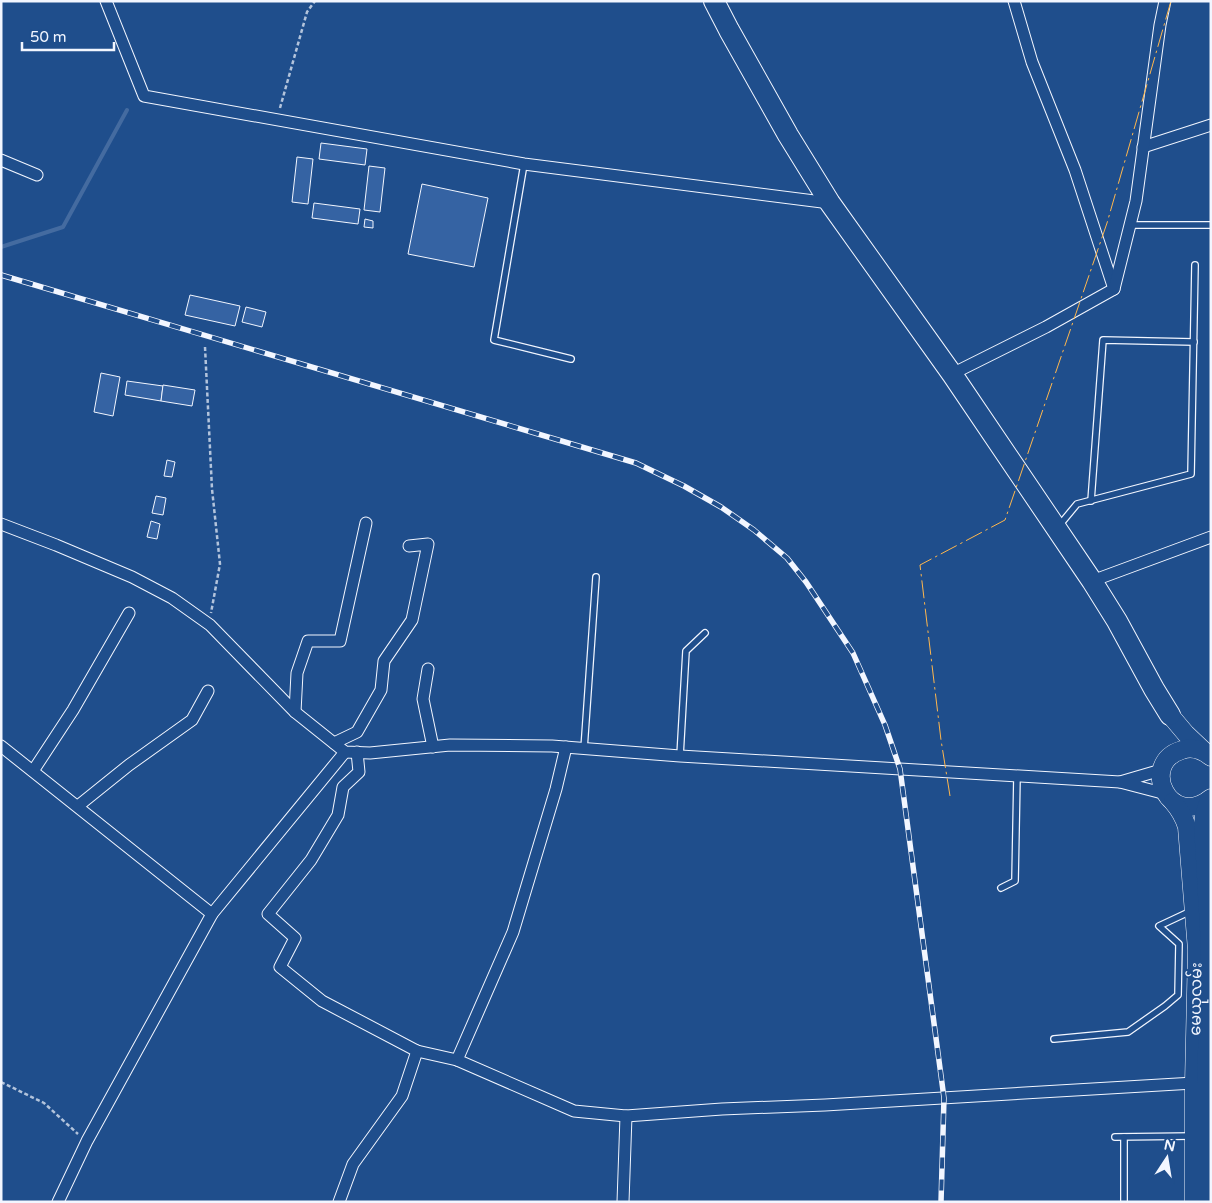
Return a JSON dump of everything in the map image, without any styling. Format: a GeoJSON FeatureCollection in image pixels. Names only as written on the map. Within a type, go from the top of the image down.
{"type":"FeatureCollection","features":[{"type":"Feature","properties":{"kind":"highway"},"geometry":{"type":"LineString","coordinates":[[714,1],[788,135],[830,203],[952,374],[1057,528],[1117,621],[1170,715]]}},
{"type":"Feature","properties":{"kind":"main road"},"geometry":{"type":"LineString","coordinates":[[1170,715],[1208,755]]}},
{"type":"Feature","properties":{"kind":"main road"},"geometry":{"type":"LineString","coordinates":[[1162,768],[1172,736],[1170,715]]}},
{"type":"Feature","properties":{"kind":"main road"},"geometry":{"type":"LineString","coordinates":[[1162,768],[1169,757],[1177,751],[1186,748],[1196,749],[1208,755]]}},
{"type":"Feature","properties":{"kind":"main road","name":"မေယုလမ်း"},"geometry":{"type":"LineString","coordinates":[[1162,768],[1160,779],[1162,787],[1184,816],[1187,828],[1197,950],[1194,1084],[1204,1131],[1206,1202]]}},
{"type":"Feature","properties":{"kind":"main road"},"geometry":{"type":"LineString","coordinates":[[1169,798],[1182,806],[1191,807],[1201,805],[1210,799]]}},
{"type":"Feature","properties":{"kind":"main road","name":"မေယုလမ်း"},"geometry":{"type":"LineString","coordinates":[[1194,1202],[1204,1131],[1209,1057],[1210,948],[1202,825],[1210,799]]}},
{"type":"Feature","properties":{"kind":"street"},"geometry":{"type":"LineString","coordinates":[[106,1],[144,96],[524,164],[830,203]]}},
{"type":"Feature","properties":{"kind":"street"},"geometry":{"type":"LineString","coordinates":[[1014,1],[1032,62],[1076,170],[1114,289]]}},
{"type":"Feature","properties":{"kind":"street"},"geometry":{"type":"LineString","coordinates":[[952,374],[1046,327],[1114,289],[1136,201],[1165,1]]}},
{"type":"Feature","properties":{"kind":"street"},"geometry":{"type":"LineString","coordinates":[[1143,147],[1211,125]]}},
{"type":"Feature","properties":{"kind":"street"},"geometry":{"type":"LineString","coordinates":[[1,160],[37,175]]}},
{"type":"Feature","properties":{"kind":"street"},"geometry":{"type":"LineString","coordinates":[[295,712],[297,673],[308,641],[340,641],[366,523]]}},
{"type":"Feature","properties":{"kind":"street"},"geometry":{"type":"LineString","coordinates":[[1,524],[132,577],[172,598],[210,625],[295,712],[345,752],[370,753],[450,744],[566,747],[680,756],[1120,782],[1169,798]]}},
{"type":"Feature","properties":{"kind":"street"},"geometry":{"type":"LineString","coordinates":[[1092,581],[1211,537]]}},
{"type":"Feature","properties":{"kind":"street"},"geometry":{"type":"LineString","coordinates":[[334,743],[357,732],[381,690],[384,661],[412,620],[428,544],[409,546]]}},
{"type":"Feature","properties":{"kind":"street"},"geometry":{"type":"LineString","coordinates":[[33,771],[73,710],[129,613]]}},
{"type":"Feature","properties":{"kind":"street"},"geometry":{"type":"LineString","coordinates":[[428,668],[423,699],[433,746]]}},
{"type":"Feature","properties":{"kind":"street"},"geometry":{"type":"LineString","coordinates":[[78,806],[129,765],[192,720],[208,691]]}},
{"type":"Feature","properties":{"kind":"street"},"geometry":{"type":"LineString","coordinates":[[1,746],[212,914]]}},
{"type":"Feature","properties":{"kind":"street"},"geometry":{"type":"LineString","coordinates":[[457,1060],[513,932],[556,789],[566,747]]}},
{"type":"Feature","properties":{"kind":"street"},"geometry":{"type":"LineString","coordinates":[[58,1202],[87,1141],[212,914],[345,752]]}},
{"type":"Feature","properties":{"kind":"street"},"geometry":{"type":"LineString","coordinates":[[357,752],[359,772],[343,787],[338,815],[311,860],[268,914],[295,938],[280,967],[322,1001],[417,1051],[457,1060],[574,1112],[626,1116],[722,1109],[1194,1084]]}},
{"type":"Feature","properties":{"kind":"street"},"geometry":{"type":"LineString","coordinates":[[1120,782],[1162,768]]}},
{"type":"Feature","properties":{"kind":"street"},"geometry":{"type":"LineString","coordinates":[[339,1202],[353,1164],[402,1096],[417,1051]]}},
{"type":"Feature","properties":{"kind":"street"},"geometry":{"type":"LineString","coordinates":[[623,1202],[626,1116]]}},
{"type":"Feature","properties":{"kind":"lane"},"geometry":{"type":"LineString","coordinates":[[524,164],[494,340],[571,359]]}},
{"type":"Feature","properties":{"kind":"lane"},"geometry":{"type":"LineString","coordinates":[[1130,226],[1211,226]]}},
{"type":"Feature","properties":{"kind":"lane"},"geometry":{"type":"LineString","coordinates":[[1057,528],[1077,504],[1191,474],[1195,265]]}},
{"type":"Feature","properties":{"kind":"lane"},"geometry":{"type":"LineString","coordinates":[[1091,500],[1103,340],[1194,342]]}},
{"type":"Feature","properties":{"kind":"lane"},"geometry":{"type":"LineString","coordinates":[[584,749],[596,578]]}},
{"type":"Feature","properties":{"kind":"lane"},"geometry":{"type":"LineString","coordinates":[[680,756],[686,651],[705,633]]}},
{"type":"Feature","properties":{"kind":"lane"},"geometry":{"type":"LineString","coordinates":[[1001,888],[1015,881],[1017,776]]}},
{"type":"Feature","properties":{"kind":"lane"},"geometry":{"type":"LineString","coordinates":[[1054,1038],[1128,1032],[1178,995],[1179,944],[1159,926],[1193,910]]}},
{"type":"Feature","properties":{"kind":"lane"},"geometry":{"type":"LineString","coordinates":[[1115,1137],[1204,1131]]}},
{"type":"Feature","properties":{"kind":"lane"},"geometry":{"type":"LineString","coordinates":[[1124,1137],[1124,1202]]}},
{"type":"Feature","properties":{"kind":"path"},"geometry":{"type":"LineString","coordinates":[[276,120],[307,12],[315,1]]}},
{"type":"Feature","properties":{"kind":"path"},"geometry":{"type":"LineString","coordinates":[[205,347],[212,488],[220,564],[210,625]]}},
{"type":"Feature","properties":{"kind":"path"},"geometry":{"type":"LineString","coordinates":[[1,1082],[44,1103],[87,1141]]}},
{"type":"Feature","properties":{"kind":"building"},"geometry":{"type":"Polygon","coordinates":[[[321,143],[367,149],[365,165],[319,159],[321,143]]]}},
{"type":"Feature","properties":{"kind":"building"},"geometry":{"type":"Polygon","coordinates":[[[297,157],[313,159],[308,204],[292,202],[297,157]]]}},
{"type":"Feature","properties":{"kind":"building"},"geometry":{"type":"Polygon","coordinates":[[[369,166],[385,168],[380,212],[364,210],[369,166]]]}},
{"type":"Feature","properties":{"kind":"building"},"geometry":{"type":"Polygon","coordinates":[[[422,184],[488,198],[474,267],[408,254],[422,184]]]}},
{"type":"Feature","properties":{"kind":"building"},"geometry":{"type":"Polygon","coordinates":[[[314,203],[360,209],[358,224],[312,218],[314,203]]]}},
{"type":"Feature","properties":{"kind":"building"},"geometry":{"type":"Polygon","coordinates":[[[365,219],[373,221],[373,228],[364,227],[365,219]]]}},
{"type":"Feature","properties":{"kind":"building"},"geometry":{"type":"Polygon","coordinates":[[[190,295],[240,306],[235,326],[185,315],[190,295]]]}},
{"type":"Feature","properties":{"kind":"building"},"geometry":{"type":"Polygon","coordinates":[[[246,307],[266,312],[262,327],[242,322],[246,307]]]}},
{"type":"Feature","properties":{"kind":"building"},"geometry":{"type":"Polygon","coordinates":[[[101,373],[120,377],[113,416],[94,412],[101,373]]]}},
{"type":"Feature","properties":{"kind":"building"},"geometry":{"type":"Polygon","coordinates":[[[127,381],[163,386],[161,401],[125,395],[127,381]]]}},
{"type":"Feature","properties":{"kind":"building"},"geometry":{"type":"Polygon","coordinates":[[[163,385],[195,390],[192,406],[161,401],[163,385]]]}},
{"type":"Feature","properties":{"kind":"building"},"geometry":{"type":"Polygon","coordinates":[[[167,460],[175,462],[172,477],[164,476],[167,460]]]}},
{"type":"Feature","properties":{"kind":"building"},"geometry":{"type":"Polygon","coordinates":[[[156,496],[166,498],[163,515],[152,513],[156,496]]]}},
{"type":"Feature","properties":{"kind":"building"},"geometry":{"type":"Polygon","coordinates":[[[151,521],[160,524],[157,539],[147,537],[151,521]]]}},
{"type":"Feature","properties":{"kind":"waterway"},"geometry":{"type":"LineString","coordinates":[[1,247],[63,227],[127,110]]}},
{"type":"Feature","properties":{"kind":"railway"},"geometry":{"type":"LineString","coordinates":[[1,275],[636,463],[684,486],[721,507],[754,530],[787,558],[806,582],[853,653],[885,725],[900,769],[944,1098],[941,1202]]}},
{"type":"Feature","properties":{"kind":"power"},"geometry":{"type":"LineString","coordinates":[[950,796],[941,740],[920,565],[1005,520],[1107,223],[1171,1]]}}]}
